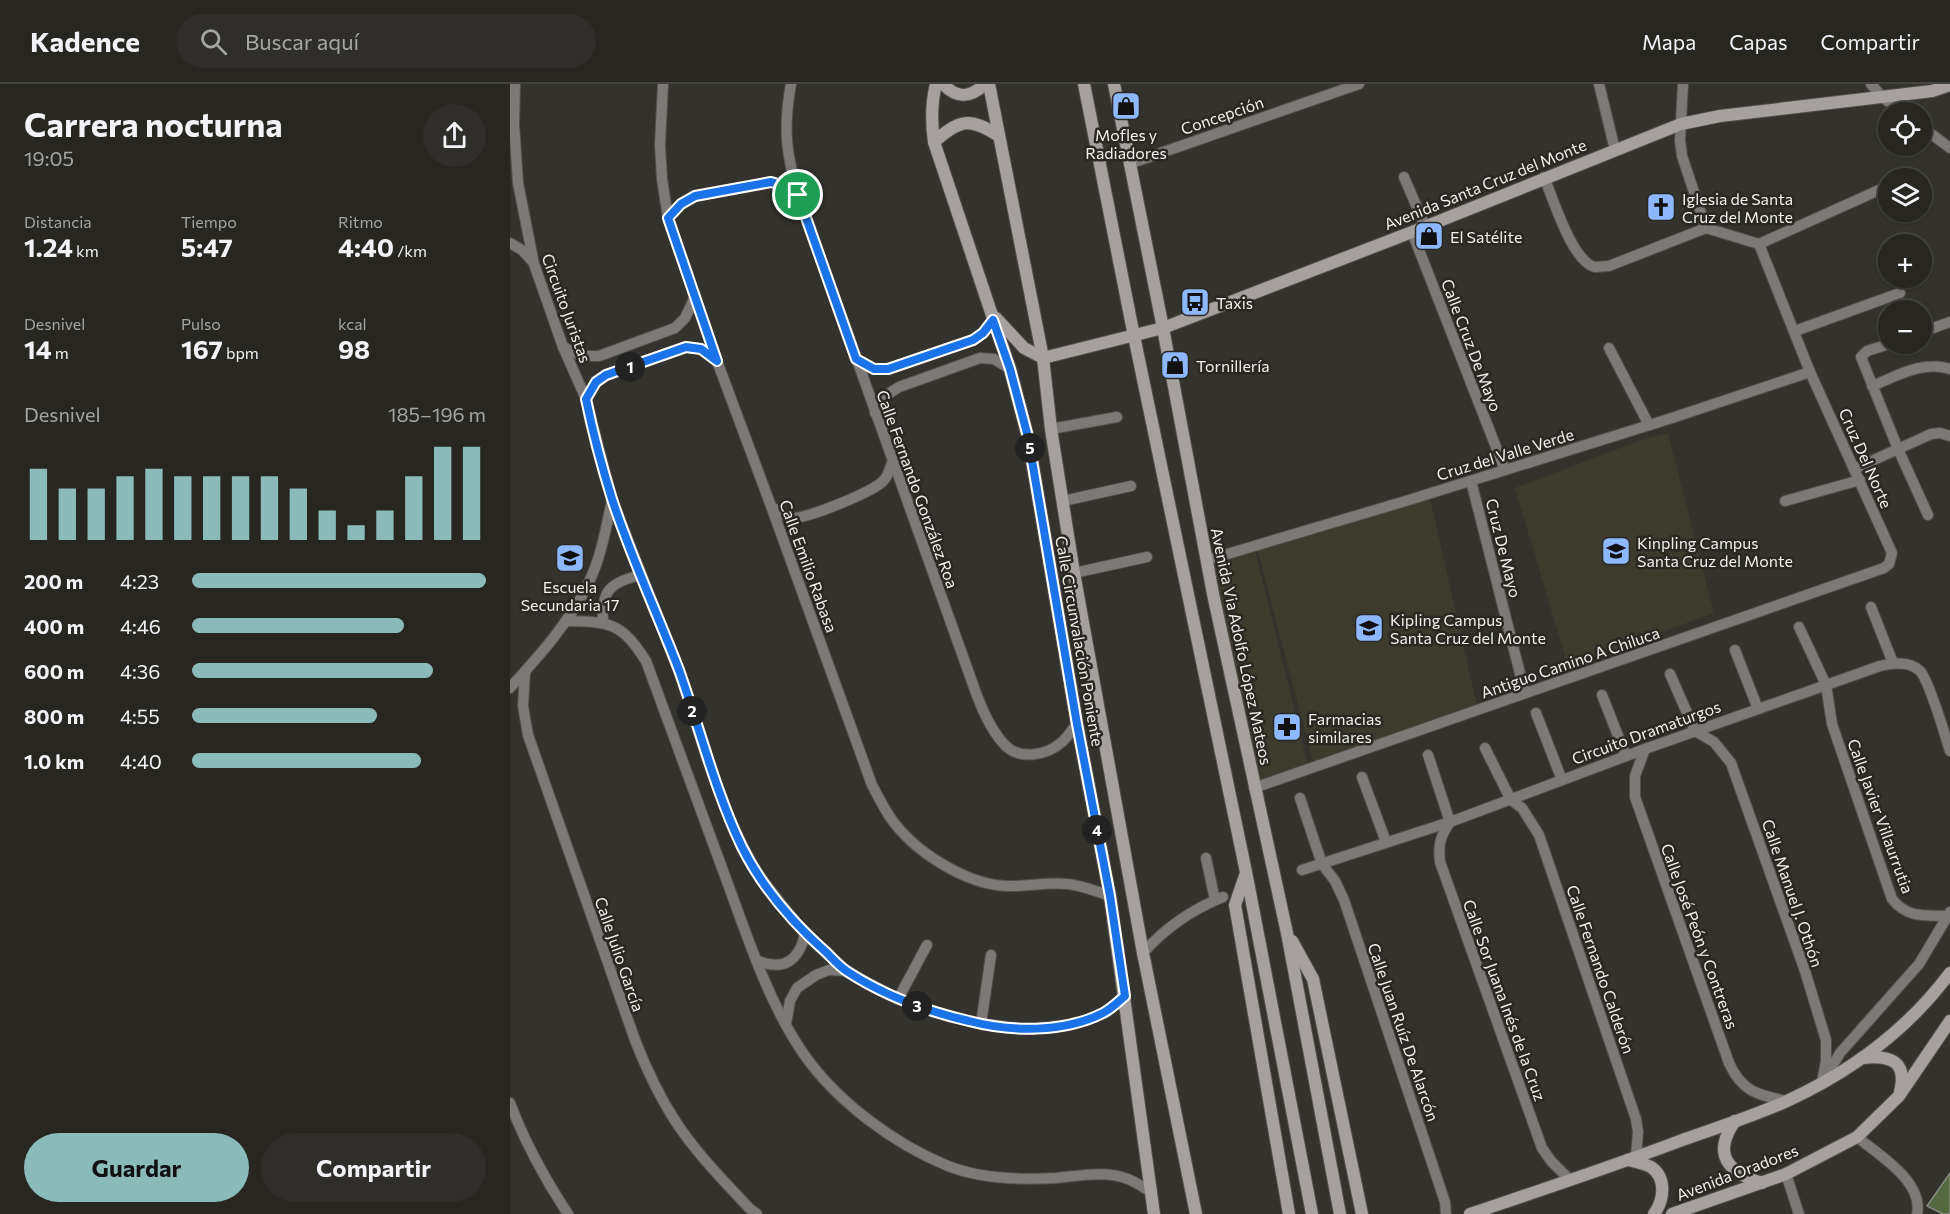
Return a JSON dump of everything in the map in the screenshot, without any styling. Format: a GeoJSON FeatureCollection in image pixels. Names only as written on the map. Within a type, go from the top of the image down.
{"type":"FeatureCollection","features":[{"type":"Feature","properties":{"kind":"main road","name":"Calle Circunvalación Poniente"},"geometry":{"type":"LineString","coordinates":[[936,84],[931,123],[934,142],[1010,369],[1028,437],[1077,724],[1110,896],[1154,1214]]}},
{"type":"Feature","properties":{"kind":"main road"},"geometry":{"type":"LineString","coordinates":[[943,84],[955,93],[965,96],[976,93],[987,84]]}},
{"type":"Feature","properties":{"kind":"main road","name":"Calle Circunvalación Poniente"},"geometry":{"type":"LineString","coordinates":[[987,84],[1043,358],[1074,573],[1143,953],[1196,1214]]}},
{"type":"Feature","properties":{"kind":"main road"},"geometry":{"type":"LineString","coordinates":[[1084,84],[1246,872],[1312,1214]]}},
{"type":"Feature","properties":{"kind":"main road","name":"Avenida Via Adolfo López Mateos"},"geometry":{"type":"LineString","coordinates":[[1114,84],[1207,560],[1254,788],[1287,933],[1340,1214]]}},
{"type":"Feature","properties":{"kind":"main road","name":"Avenida Santa Cruz del Monte"},"geometry":{"type":"LineString","coordinates":[[1043,358],[1163,328],[1412,232],[1544,177],[1681,124],[1720,116],[1932,91],[1950,85]]}},
{"type":"Feature","properties":{"kind":"main road"},"geometry":{"type":"LineString","coordinates":[[934,142],[955,126],[968,123],[983,126],[999,136]]}},
{"type":"Feature","properties":{"kind":"main road"},"geometry":{"type":"LineString","coordinates":[[992,315],[1024,348],[1043,358]]}},
{"type":"Feature","properties":{"kind":"main road"},"geometry":{"type":"LineString","coordinates":[[1246,872],[1235,905],[1289,1214]]}},
{"type":"Feature","properties":{"kind":"main road"},"geometry":{"type":"LineString","coordinates":[[1287,933],[1313,979],[1362,1214]]}},
{"type":"Feature","properties":{"kind":"main road"},"geometry":{"type":"LineString","coordinates":[[1470,1214],[1631,1159],[1787,1101],[1862,1058],[1916,1013],[1950,973]]}},
{"type":"Feature","properties":{"kind":"main road","name":"Avenida Oradores"},"geometry":{"type":"LineString","coordinates":[[1681,1213],[1786,1174],[1857,1137],[1899,1096],[1950,1021]]}},
{"type":"Feature","properties":{"kind":"main road"},"geometry":{"type":"LineString","coordinates":[[1862,1058],[1885,1057],[1895,1063],[1902,1075],[1899,1096]]}},
{"type":"Feature","properties":{"kind":"main road"},"geometry":{"type":"LineString","coordinates":[[1735,1121],[1725,1140],[1726,1159],[1736,1173],[1762,1183]]}},
{"type":"Feature","properties":{"kind":"main road"},"geometry":{"type":"LineString","coordinates":[[1631,1159],[1643,1163],[1658,1173],[1662,1200],[1654,1214]]}},
{"type":"Feature","properties":{"kind":"street","name":"Circuito Juristas"},"geometry":{"type":"LineString","coordinates":[[510,688],[566,621],[588,583],[602,545],[612,500],[586,399],[563,347],[534,264],[518,183],[514,124],[516,84]]}},
{"type":"Feature","properties":{"kind":"street","name":"Calle Emilio Rabasa"},"geometry":{"type":"LineString","coordinates":[[663,84],[660,117],[661,156],[668,218],[717,361],[872,785],[891,819],[912,841],[935,860],[968,878],[987,885],[1065,884],[1081,886],[1110,896]]}},
{"type":"Feature","properties":{"kind":"street","name":"Calle Fernando González Roa"},"geometry":{"type":"LineString","coordinates":[[791,84],[786,110],[785,137],[798,195],[892,463],[989,723],[1004,745],[1024,755],[1044,753],[1062,742],[1077,724]]}},
{"type":"Feature","properties":{"kind":"street","name":"Concepción"},"geometry":{"type":"LineString","coordinates":[[1129,164],[1359,84]]}},
{"type":"Feature","properties":{"kind":"street"},"geometry":{"type":"LineString","coordinates":[[1599,84],[1615,150]]}},
{"type":"Feature","properties":{"kind":"street"},"geometry":{"type":"LineString","coordinates":[[1683,84],[1680,140],[1682,156],[1706,228]]}},
{"type":"Feature","properties":{"kind":"street"},"geometry":{"type":"LineString","coordinates":[[1871,84],[1889,102]]}},
{"type":"Feature","properties":{"kind":"street"},"geometry":{"type":"LineString","coordinates":[[1932,134],[1950,148]]}},
{"type":"Feature","properties":{"kind":"street"},"geometry":{"type":"LineString","coordinates":[[1404,177],[1425,226]]}},
{"type":"Feature","properties":{"kind":"street"},"geometry":{"type":"LineString","coordinates":[[1544,177],[1571,244],[1580,258],[1594,267],[1609,266],[1706,228],[1759,244],[1878,190]]}},
{"type":"Feature","properties":{"kind":"street"},"geometry":{"type":"LineString","coordinates":[[668,218],[681,204],[695,196],[771,182],[785,186],[798,195]]}},
{"type":"Feature","properties":{"kind":"street"},"geometry":{"type":"LineString","coordinates":[[510,199],[518,183]]}},
{"type":"Feature","properties":{"kind":"street","name":"Calle Cruz De Mayo"},"geometry":{"type":"LineString","coordinates":[[1412,232],[1505,470]]}},
{"type":"Feature","properties":{"kind":"street"},"geometry":{"type":"LineString","coordinates":[[510,243],[522,250],[534,264]]}},
{"type":"Feature","properties":{"kind":"street","name":"Cruz Del Norte"},"geometry":{"type":"LineString","coordinates":[[1759,244],[1810,372],[1860,480],[1892,553],[1892,558]]}},
{"type":"Feature","properties":{"kind":"street"},"geometry":{"type":"LineString","coordinates":[[1795,331],[1900,293]]}},
{"type":"Feature","properties":{"kind":"street"},"geometry":{"type":"LineString","coordinates":[[563,347],[582,356],[599,356],[675,328],[685,318],[695,297]]}},
{"type":"Feature","properties":{"kind":"street"},"geometry":{"type":"LineString","coordinates":[[856,359],[874,369],[888,369],[973,340],[983,333],[992,315]]}},
{"type":"Feature","properties":{"kind":"street"},"geometry":{"type":"LineString","coordinates":[[1932,328],[1950,322]]}},
{"type":"Feature","properties":{"kind":"street"},"geometry":{"type":"LineString","coordinates":[[586,399],[596,382],[606,375],[686,347],[701,349],[717,361]]}},
{"type":"Feature","properties":{"kind":"street"},"geometry":{"type":"LineString","coordinates":[[1609,348],[1649,425]]}},
{"type":"Feature","properties":{"kind":"street"},"geometry":{"type":"LineString","coordinates":[[1878,348],[1867,351],[1861,357],[1898,449],[1928,515]]}},
{"type":"Feature","properties":{"kind":"street"},"geometry":{"type":"LineString","coordinates":[[875,413],[888,394],[899,387],[980,358],[994,359],[1010,369]]}},
{"type":"Feature","properties":{"kind":"street"},"geometry":{"type":"LineString","coordinates":[[1872,386],[1922,367],[1933,365],[1950,369]]}},
{"type":"Feature","properties":{"kind":"street","name":"Cruz del Valle Verde"},"geometry":{"type":"LineString","coordinates":[[1207,560],[1471,481],[1810,372]]}},
{"type":"Feature","properties":{"kind":"street"},"geometry":{"type":"LineString","coordinates":[[1052,429],[1117,417]]}},
{"type":"Feature","properties":{"kind":"street"},"geometry":{"type":"LineString","coordinates":[[1854,469],[1931,434],[1940,433],[1950,436]]}},
{"type":"Feature","properties":{"kind":"street"},"geometry":{"type":"LineString","coordinates":[[771,506],[781,514],[792,518],[805,516],[875,489],[885,480],[892,463]]}},
{"type":"Feature","properties":{"kind":"street"},"geometry":{"type":"LineString","coordinates":[[1785,501],[1860,480]]}},
{"type":"Feature","properties":{"kind":"street","name":"Cruz De Mayo"},"geometry":{"type":"LineString","coordinates":[[1471,481],[1525,693]]}},
{"type":"Feature","properties":{"kind":"street"},"geometry":{"type":"LineString","coordinates":[[1063,501],[1131,486]]}},
{"type":"Feature","properties":{"kind":"street"},"geometry":{"type":"LineString","coordinates":[[612,500],[679,671],[707,758],[743,848],[756,872],[805,934],[846,971],[898,999],[936,1013],[981,1024],[1027,1029],[1067,1025],[1106,1012],[1125,996]]}},
{"type":"Feature","properties":{"kind":"street"},"geometry":{"type":"LineString","coordinates":[[1074,573],[1147,556]]}},
{"type":"Feature","properties":{"kind":"street","name":"Antiguo Camino A Chiluca"},"geometry":{"type":"LineString","coordinates":[[1254,788],[1884,568],[1892,558]]}},
{"type":"Feature","properties":{"kind":"street"},"geometry":{"type":"LineString","coordinates":[[603,622],[604,597],[611,586],[622,579],[641,575]]}},
{"type":"Feature","properties":{"kind":"street"},"geometry":{"type":"LineString","coordinates":[[1871,607],[1893,663],[1904,663],[1920,671],[1950,751]]}},
{"type":"Feature","properties":{"kind":"street"},"geometry":{"type":"LineString","coordinates":[[566,621],[603,622],[615,627],[634,643],[646,662],[756,960],[786,1024],[803,1053],[830,1086],[869,1120],[908,1145],[949,1166],[986,1176],[1034,1179],[1102,1174],[1127,1179],[1151,1192]]}},
{"type":"Feature","properties":{"kind":"street","name":"Calle Javier Villaurrutia"},"geometry":{"type":"LineString","coordinates":[[1799,627],[1826,685],[1832,724],[1892,899],[1904,911],[1922,915],[1949,914]]}},
{"type":"Feature","properties":{"kind":"street"},"geometry":{"type":"LineString","coordinates":[[1735,650],[1758,709]]}},
{"type":"Feature","properties":{"kind":"street","name":"Circuito Dramaturgos"},"geometry":{"type":"LineString","coordinates":[[1302,870],[1450,822],[1695,731],[1893,663]]}},
{"type":"Feature","properties":{"kind":"street","name":"Calle Julio García"},"geometry":{"type":"LineString","coordinates":[[525,672],[523,706],[528,735],[651,1080],[674,1120],[701,1155],[757,1214]]}},
{"type":"Feature","properties":{"kind":"street"},"geometry":{"type":"LineString","coordinates":[[1670,674],[1695,731]]}},
{"type":"Feature","properties":{"kind":"street"},"geometry":{"type":"LineString","coordinates":[[1602,695],[1626,756]]}},
{"type":"Feature","properties":{"kind":"street"},"geometry":{"type":"LineString","coordinates":[[1536,713],[1562,780]]}},
{"type":"Feature","properties":{"kind":"street","name":"Calle Manuel J. Othón"},"geometry":{"type":"LineString","coordinates":[[1695,731],[1714,742],[1731,763],[1805,971],[1826,1040],[1826,1061],[1822,1082]]}},
{"type":"Feature","properties":{"kind":"street","name":"Calle Fernando Calderón"},"geometry":{"type":"LineString","coordinates":[[1485,748],[1511,800],[1522,808],[1539,835],[1636,1119],[1638,1132],[1631,1159]]}},
{"type":"Feature","properties":{"kind":"street","name":"Calle José Peón y Contreras"},"geometry":{"type":"LineString","coordinates":[[1645,749],[1635,776],[1635,797],[1730,1063],[1735,1075],[1757,1094],[1787,1101]]}},
{"type":"Feature","properties":{"kind":"street"},"geometry":{"type":"LineString","coordinates":[[1428,754],[1450,822]]}},
{"type":"Feature","properties":{"kind":"street"},"geometry":{"type":"LineString","coordinates":[[1362,777],[1386,842]]}},
{"type":"Feature","properties":{"kind":"street","name":"Calle Juan Ruíz De Alarcón"},"geometry":{"type":"LineString","coordinates":[[1300,798],[1322,864],[1335,881],[1344,900],[1445,1202],[1446,1214]]}},
{"type":"Feature","properties":{"kind":"street","name":"Calle Sor Juana Inés de la Cruz"},"geometry":{"type":"LineString","coordinates":[[1450,822],[1441,835],[1438,849],[1440,862],[1542,1148],[1570,1180]]}},
{"type":"Feature","properties":{"kind":"street"},"geometry":{"type":"LineString","coordinates":[[1143,953],[1169,927],[1219,898],[1206,858]]}},
{"type":"Feature","properties":{"kind":"street"},"geometry":{"type":"LineString","coordinates":[[1822,1082],[1840,1053],[1919,964],[1949,914]]}},
{"type":"Feature","properties":{"kind":"street"},"geometry":{"type":"LineString","coordinates":[[756,960],[775,966],[786,963],[796,956],[802,947],[805,934]]}},
{"type":"Feature","properties":{"kind":"street"},"geometry":{"type":"LineString","coordinates":[[898,999],[927,945]]}},
{"type":"Feature","properties":{"kind":"street"},"geometry":{"type":"LineString","coordinates":[[981,1024],[991,955]]}},
{"type":"Feature","properties":{"kind":"street"},"geometry":{"type":"LineString","coordinates":[[786,1024],[790,1001],[797,988],[816,975],[829,970],[846,971]]}},
{"type":"Feature","properties":{"kind":"street"},"geometry":{"type":"LineString","coordinates":[[510,1102],[521,1132],[568,1214]]}},
{"type":"Feature","properties":{"kind":"street"},"geometry":{"type":"LineString","coordinates":[[1857,1137],[1908,1181],[1916,1193],[1917,1214]]}},
{"type":"Feature","properties":{"kind":"street"},"geometry":{"type":"LineString","coordinates":[[1786,1174],[1799,1214]]}},
{"type":"Feature","properties":{"kind":"shaded area","name":"Kinpling Campus Santa Cruz del Monte"},"geometry":{"type":"Polygon","coordinates":[[[1668,433],[1714,613],[1568,667],[1515,488],[1644,439],[1668,433]]]}},
{"type":"Feature","properties":{"kind":"shaded area","name":"Kipling Campus Santa Cruz del Monte"},"geometry":{"type":"Polygon","coordinates":[[[1430,498],[1477,706],[1313,761],[1257,549],[1430,498]]]}},
{"type":"Feature","properties":{"kind":"shaded area"},"geometry":{"type":"Polygon","coordinates":[[[1255,550],[1308,765],[1258,785],[1208,563],[1255,550]]]}},
{"type":"Feature","properties":{"kind":"building"},"geometry":{"type":"Polygon","coordinates":[[[1950,1173],[1950,1214],[1943,1214],[1927,1206],[1950,1173]]]}},
{"type":"Feature","properties":{"kind":"place","name":"Mofles y Radiadores"},"geometry":{"type":"Point","coordinates":[1126,106]}},
{"type":"Feature","properties":{"kind":"place","name":"Iglesia de Santa Cruz del Monte"},"geometry":{"type":"Point","coordinates":[1661,207]}},
{"type":"Feature","properties":{"kind":"place","name":"El Satélite"},"geometry":{"type":"Point","coordinates":[1429,236]}},
{"type":"Feature","properties":{"kind":"place","name":"Taxis"},"geometry":{"type":"Point","coordinates":[1195,302]}},
{"type":"Feature","properties":{"kind":"place","name":"Tornillería"},"geometry":{"type":"Point","coordinates":[1175,365]}},
{"type":"Feature","properties":{"kind":"place","name":"Kinpling Campus Santa Cruz del Monte"},"geometry":{"type":"Point","coordinates":[1616,551]}},
{"type":"Feature","properties":{"kind":"place","name":"Escuela Secundaria 17"},"geometry":{"type":"Point","coordinates":[570,558]}},
{"type":"Feature","properties":{"kind":"place","name":"Kipling Campus Santa Cruz del Monte"},"geometry":{"type":"Point","coordinates":[1369,628]}},
{"type":"Feature","properties":{"kind":"place","name":"Farmacias similares"},"geometry":{"type":"Point","coordinates":[1287,727]}},
{"type":"Feature","properties":{"kind":"route"},"geometry":{"type":"LineString","coordinates":[[771,182],[785,186],[798,195],[856,359],[874,369],[888,369],[973,340],[983,333],[993,320],[1010,369],[1028,437],[1077,724],[1110,896],[1125,996],[1106,1012],[1087,1020],[1067,1025],[1027,1029],[981,1024],[936,1013],[898,999],[846,971],[805,934],[756,872],[732,825],[707,758],[679,671],[612,500],[586,399],[596,382],[606,375],[686,347],[701,349],[717,361],[668,218],[681,204],[695,196],[771,182]]}}]}
